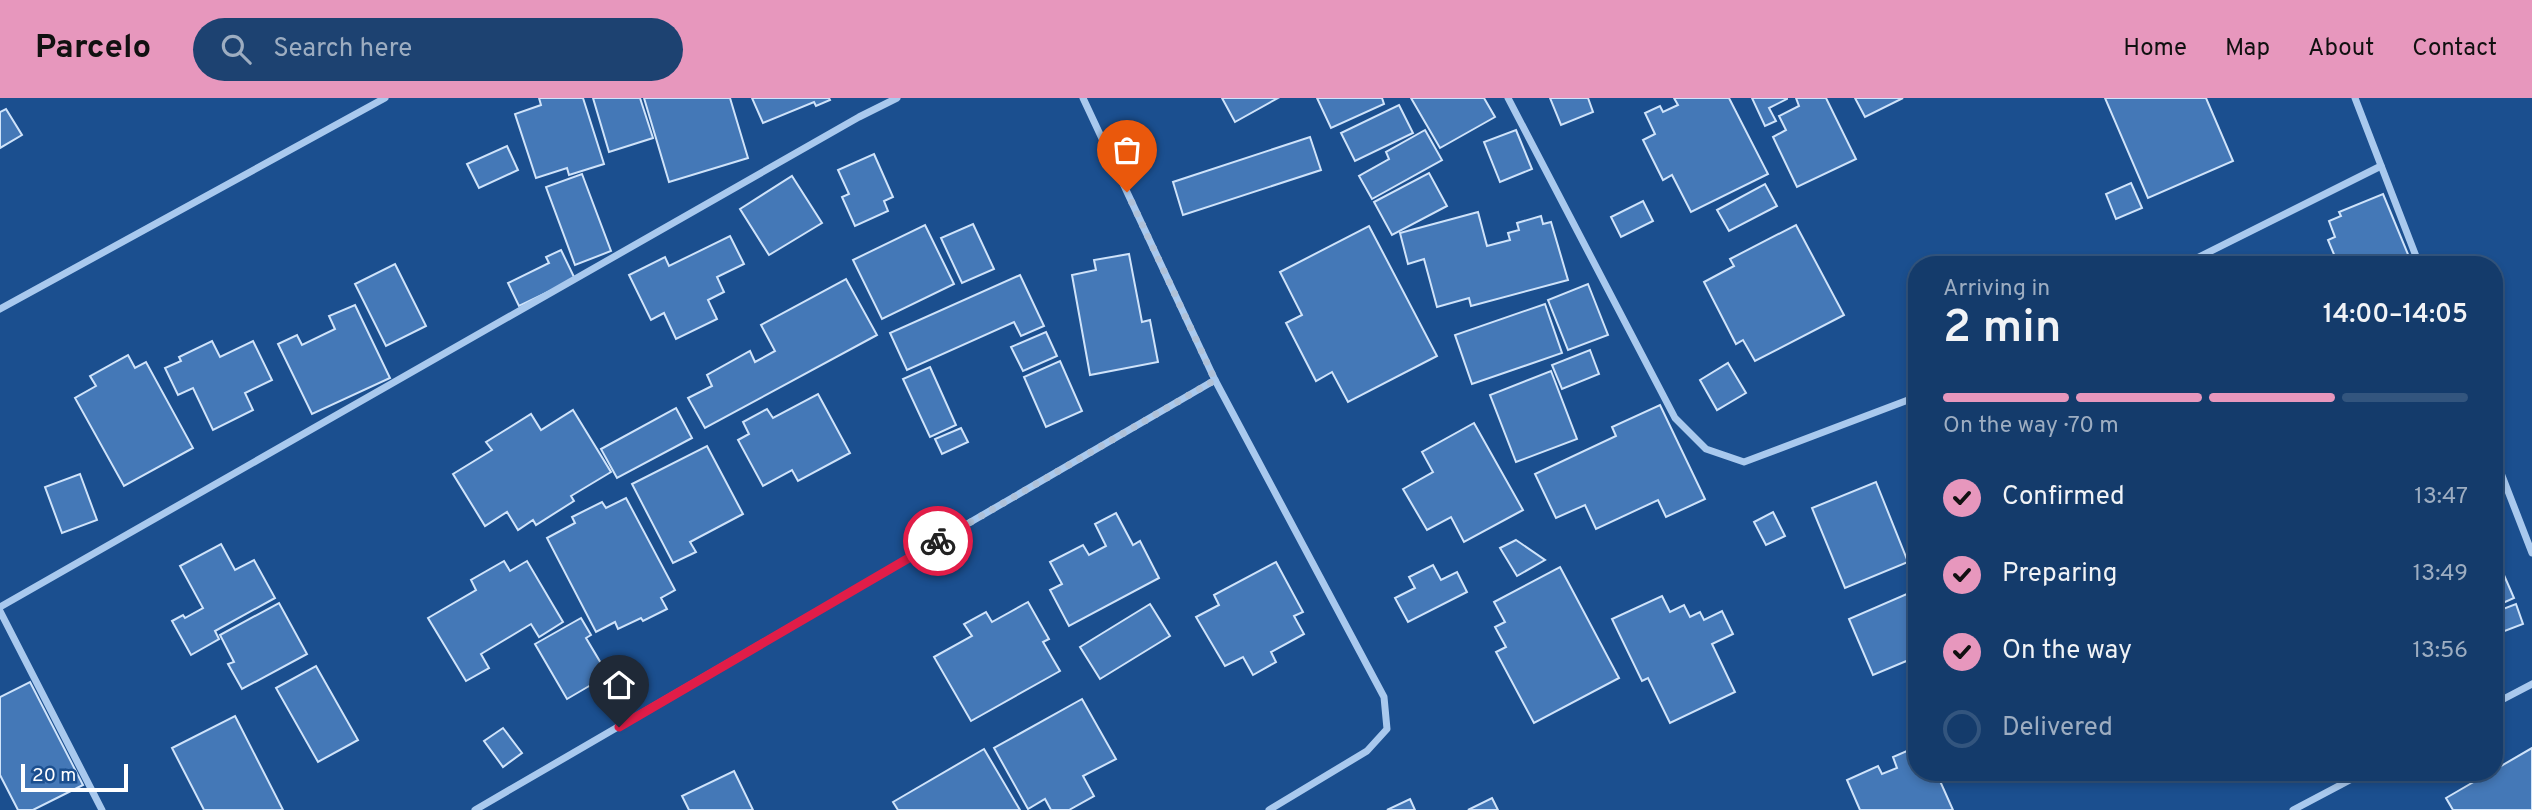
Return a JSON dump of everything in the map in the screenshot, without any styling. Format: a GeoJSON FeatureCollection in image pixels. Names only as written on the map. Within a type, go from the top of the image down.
{"type":"FeatureCollection","features":[{"type":"Feature","properties":{"kind":"street"},"geometry":{"type":"LineString","coordinates":[[0,309],[385,98]]}},
{"type":"Feature","properties":{"kind":"street"},"geometry":{"type":"LineString","coordinates":[[102,810],[0,609],[847,124],[897,98]]}},
{"type":"Feature","properties":{"kind":"street"},"geometry":{"type":"LineString","coordinates":[[1083,98],[1215,380],[1384,697],[1387,729],[1367,751],[1269,810]]}},
{"type":"Feature","properties":{"kind":"street"},"geometry":{"type":"LineString","coordinates":[[1508,98],[1675,418],[1706,449],[1744,462],[1908,400]]}},
{"type":"Feature","properties":{"kind":"street"},"geometry":{"type":"LineString","coordinates":[[2355,98],[2416,256]]}},
{"type":"Feature","properties":{"kind":"street"},"geometry":{"type":"LineString","coordinates":[[2201,256],[2381,166]]}},
{"type":"Feature","properties":{"kind":"street"},"geometry":{"type":"LineString","coordinates":[[475,810],[1215,380]]}},
{"type":"Feature","properties":{"kind":"street"},"geometry":{"type":"LineString","coordinates":[[2503,478],[2532,553]]}},
{"type":"Feature","properties":{"kind":"street"},"geometry":{"type":"LineString","coordinates":[[2503,699],[2532,684]]}},
{"type":"Feature","properties":{"kind":"street"},"geometry":{"type":"LineString","coordinates":[[2293,810],[2348,781]]}},
{"type":"Feature","properties":{"kind":"building"},"geometry":{"type":"Polygon","coordinates":[[[539,98],[583,98],[604,164],[569,175],[567,168],[536,178],[515,114],[541,105],[539,98]]]}},
{"type":"Feature","properties":{"kind":"building"},"geometry":{"type":"Polygon","coordinates":[[[593,98],[640,98],[653,138],[609,152],[593,98]]]}},
{"type":"Feature","properties":{"kind":"building"},"geometry":{"type":"Polygon","coordinates":[[[644,98],[730,98],[748,158],[669,182],[644,98]]]}},
{"type":"Feature","properties":{"kind":"building"},"geometry":{"type":"Polygon","coordinates":[[[752,98],[830,100],[816,106],[814,102],[763,123],[752,98]]]}},
{"type":"Feature","properties":{"kind":"building"},"geometry":{"type":"Polygon","coordinates":[[[1222,98],[1278,98],[1235,122],[1222,98]]]}},
{"type":"Feature","properties":{"kind":"building"},"geometry":{"type":"Polygon","coordinates":[[[1317,98],[1382,98],[1384,104],[1331,128],[1317,98]]]}},
{"type":"Feature","properties":{"kind":"building"},"geometry":{"type":"Polygon","coordinates":[[[1411,98],[1484,98],[1495,117],[1440,148],[1411,98]]]}},
{"type":"Feature","properties":{"kind":"building"},"geometry":{"type":"Polygon","coordinates":[[[1550,98],[1588,98],[1593,112],[1561,125],[1550,98]]]}},
{"type":"Feature","properties":{"kind":"building"},"geometry":{"type":"Polygon","coordinates":[[[1674,98],[1729,98],[1768,174],[1691,212],[1672,175],[1663,180],[1643,140],[1655,134],[1645,113],[1660,106],[1663,112],[1678,105],[1674,98]]]}},
{"type":"Feature","properties":{"kind":"building"},"geometry":{"type":"Polygon","coordinates":[[[1752,98],[1787,99],[1769,108],[1776,121],[1765,126],[1752,98]]]}},
{"type":"Feature","properties":{"kind":"building"},"geometry":{"type":"Polygon","coordinates":[[[1796,98],[1826,98],[1856,159],[1797,187],[1773,137],[1786,130],[1779,116],[1799,106],[1796,98]]]}},
{"type":"Feature","properties":{"kind":"building"},"geometry":{"type":"Polygon","coordinates":[[[1855,98],[1903,98],[1865,117],[1855,98]]]}},
{"type":"Feature","properties":{"kind":"building"},"geometry":{"type":"Polygon","coordinates":[[[2105,98],[2206,98],[2233,161],[2148,198],[2105,98]]]}},
{"type":"Feature","properties":{"kind":"building"},"geometry":{"type":"Polygon","coordinates":[[[1399,105],[1413,133],[1355,161],[1341,133],[1399,105]]]}},
{"type":"Feature","properties":{"kind":"building"},"geometry":{"type":"Polygon","coordinates":[[[6,109],[22,135],[0,148],[0,112],[6,109]]]}},
{"type":"Feature","properties":{"kind":"building"},"geometry":{"type":"Polygon","coordinates":[[[1425,130],[1442,160],[1372,199],[1359,176],[1389,159],[1386,152],[1425,130]]]}},
{"type":"Feature","properties":{"kind":"building"},"geometry":{"type":"Polygon","coordinates":[[[1516,130],[1532,169],[1500,182],[1484,142],[1516,130]]]}},
{"type":"Feature","properties":{"kind":"building"},"geometry":{"type":"Polygon","coordinates":[[[1310,137],[1321,170],[1183,215],[1173,182],[1310,137]]]}},
{"type":"Feature","properties":{"kind":"building"},"geometry":{"type":"Polygon","coordinates":[[[507,146],[518,170],[479,188],[467,164],[507,146]]]}},
{"type":"Feature","properties":{"kind":"building"},"geometry":{"type":"Polygon","coordinates":[[[874,154],[893,197],[884,201],[888,211],[855,226],[842,197],[849,194],[838,170],[874,154]]]}},
{"type":"Feature","properties":{"kind":"building"},"geometry":{"type":"Polygon","coordinates":[[[1429,173],[1447,206],[1392,235],[1374,202],[1429,173]]]}},
{"type":"Feature","properties":{"kind":"building"},"geometry":{"type":"Polygon","coordinates":[[[582,174],[611,251],[575,265],[546,187],[582,174]]]}},
{"type":"Feature","properties":{"kind":"building"},"geometry":{"type":"Polygon","coordinates":[[[792,176],[822,223],[769,255],[740,209],[792,176]]]}},
{"type":"Feature","properties":{"kind":"building"},"geometry":{"type":"Polygon","coordinates":[[[2131,183],[2142,208],[2116,219],[2106,194],[2131,183]]]}},
{"type":"Feature","properties":{"kind":"building"},"geometry":{"type":"Polygon","coordinates":[[[1765,184],[1777,206],[1729,231],[1717,210],[1765,184]]]}},
{"type":"Feature","properties":{"kind":"building"},"geometry":{"type":"Polygon","coordinates":[[[2383,194],[2409,256],[2335,256],[2328,240],[2335,237],[2329,221],[2341,216],[2339,212],[2383,194]]]}},
{"type":"Feature","properties":{"kind":"building"},"geometry":{"type":"Polygon","coordinates":[[[1643,201],[1653,221],[1621,237],[1611,217],[1643,201]]]}},
{"type":"Feature","properties":{"kind":"building"},"geometry":{"type":"Polygon","coordinates":[[[1478,212],[1487,246],[1510,240],[1508,233],[1519,230],[1517,223],[1541,216],[1543,224],[1551,222],[1568,280],[1471,306],[1469,298],[1437,307],[1424,259],[1408,264],[1400,233],[1478,212]]]}},
{"type":"Feature","properties":{"kind":"building"},"geometry":{"type":"Polygon","coordinates":[[[973,224],[994,269],[962,283],[941,238],[973,224]]]}},
{"type":"Feature","properties":{"kind":"building"},"geometry":{"type":"Polygon","coordinates":[[[925,225],[954,284],[882,319],[853,260],[925,225]]]}},
{"type":"Feature","properties":{"kind":"building"},"geometry":{"type":"Polygon","coordinates":[[[1796,225],[1844,315],[1755,361],[1743,340],[1736,344],[1704,282],[1734,266],[1730,259],[1796,225]]]}},
{"type":"Feature","properties":{"kind":"building"},"geometry":{"type":"Polygon","coordinates":[[[1369,226],[1437,356],[1348,402],[1332,372],[1316,381],[1286,323],[1302,315],[1280,272],[1369,226]]]}},
{"type":"Feature","properties":{"kind":"building"},"geometry":{"type":"Polygon","coordinates":[[[730,236],[744,264],[717,277],[724,292],[708,300],[717,319],[676,339],[664,313],[651,320],[629,275],[665,257],[669,266],[730,236]]]}},
{"type":"Feature","properties":{"kind":"building"},"geometry":{"type":"Polygon","coordinates":[[[561,250],[575,279],[519,306],[508,283],[549,263],[546,257],[561,250]]]}},
{"type":"Feature","properties":{"kind":"building"},"geometry":{"type":"Polygon","coordinates":[[[1129,254],[1142,322],[1150,320],[1158,362],[1090,375],[1072,275],[1096,270],[1094,260],[1129,254]]]}},
{"type":"Feature","properties":{"kind":"building"},"geometry":{"type":"Polygon","coordinates":[[[395,264],[426,326],[386,346],[355,284],[395,264]]]}},
{"type":"Feature","properties":{"kind":"building"},"geometry":{"type":"Polygon","coordinates":[[[1020,275],[1044,326],[1021,336],[1014,322],[907,370],[890,333],[1020,275]]]}},
{"type":"Feature","properties":{"kind":"building"},"geometry":{"type":"Polygon","coordinates":[[[846,279],[877,335],[705,428],[688,398],[712,386],[707,375],[750,351],[755,362],[775,351],[761,325],[846,279]]]}},
{"type":"Feature","properties":{"kind":"building"},"geometry":{"type":"Polygon","coordinates":[[[1588,284],[1608,335],[1568,350],[1548,300],[1588,284]]]}},
{"type":"Feature","properties":{"kind":"building"},"geometry":{"type":"Polygon","coordinates":[[[1545,304],[1562,353],[1472,384],[1455,335],[1545,304]]]}},
{"type":"Feature","properties":{"kind":"building"},"geometry":{"type":"Polygon","coordinates":[[[355,305],[390,378],[312,414],[278,344],[297,335],[302,345],[335,329],[329,316],[355,305]]]}},
{"type":"Feature","properties":{"kind":"building"},"geometry":{"type":"Polygon","coordinates":[[[1046,332],[1057,356],[1023,371],[1011,347],[1046,332]]]}},
{"type":"Feature","properties":{"kind":"building"},"geometry":{"type":"Polygon","coordinates":[[[212,341],[220,357],[253,341],[272,380],[245,393],[253,410],[213,430],[193,388],[178,395],[165,368],[181,361],[179,357],[212,341]]]}},
{"type":"Feature","properties":{"kind":"building"},"geometry":{"type":"Polygon","coordinates":[[[1590,350],[1599,374],[1562,389],[1552,365],[1590,350]]]}},
{"type":"Feature","properties":{"kind":"building"},"geometry":{"type":"Polygon","coordinates":[[[128,355],[135,368],[146,362],[193,448],[124,486],[75,398],[96,386],[90,376],[128,355]]]}},
{"type":"Feature","properties":{"kind":"building"},"geometry":{"type":"Polygon","coordinates":[[[1060,361],[1082,411],[1046,427],[1024,377],[1060,361]]]}},
{"type":"Feature","properties":{"kind":"building"},"geometry":{"type":"Polygon","coordinates":[[[1728,363],[1746,393],[1717,410],[1700,380],[1728,363]]]}},
{"type":"Feature","properties":{"kind":"building"},"geometry":{"type":"Polygon","coordinates":[[[930,367],[956,425],[930,437],[903,379],[930,367]]]}},
{"type":"Feature","properties":{"kind":"building"},"geometry":{"type":"Polygon","coordinates":[[[1551,371],[1577,439],[1516,462],[1490,395],[1551,371]]]}},
{"type":"Feature","properties":{"kind":"building"},"geometry":{"type":"Polygon","coordinates":[[[818,394],[850,453],[798,481],[792,470],[763,486],[738,440],[749,434],[743,422],[767,409],[773,418],[818,394]]]}},
{"type":"Feature","properties":{"kind":"building"},"geometry":{"type":"Polygon","coordinates":[[[1660,405],[1705,499],[1666,517],[1658,500],[1596,529],[1585,505],[1556,518],[1535,474],[1616,436],[1612,427],[1660,405]]]}},
{"type":"Feature","properties":{"kind":"building"},"geometry":{"type":"Polygon","coordinates":[[[676,408],[692,438],[617,478],[601,449],[676,408]]]}},
{"type":"Feature","properties":{"kind":"building"},"geometry":{"type":"Polygon","coordinates":[[[573,410],[611,472],[571,496],[574,501],[536,525],[533,520],[518,530],[507,512],[485,526],[453,474],[492,450],[486,442],[531,414],[541,430],[573,410]]]}},
{"type":"Feature","properties":{"kind":"building"},"geometry":{"type":"Polygon","coordinates":[[[1474,423],[1523,510],[1464,542],[1451,517],[1427,530],[1403,489],[1433,472],[1422,452],[1474,423]]]}},
{"type":"Feature","properties":{"kind":"building"},"geometry":{"type":"Polygon","coordinates":[[[961,428],[968,442],[942,454],[935,439],[961,428]]]}},
{"type":"Feature","properties":{"kind":"building"},"geometry":{"type":"Polygon","coordinates":[[[707,446],[743,514],[690,542],[696,552],[673,563],[632,484],[707,446]]]}},
{"type":"Feature","properties":{"kind":"building"},"geometry":{"type":"Polygon","coordinates":[[[80,474],[97,520],[62,533],[45,487],[80,474]]]}},
{"type":"Feature","properties":{"kind":"building"},"geometry":{"type":"Polygon","coordinates":[[[1876,482],[1908,562],[1845,588],[1812,508],[1876,482]]]}},
{"type":"Feature","properties":{"kind":"building"},"geometry":{"type":"Polygon","coordinates":[[[626,498],[675,590],[661,598],[667,609],[643,621],[641,618],[618,629],[615,622],[596,632],[547,538],[575,523],[572,517],[602,502],[606,508],[626,498]]]}},
{"type":"Feature","properties":{"kind":"building"},"geometry":{"type":"Polygon","coordinates":[[[1773,512],[1785,536],[1766,545],[1754,522],[1773,512]]]}},
{"type":"Feature","properties":{"kind":"building"},"geometry":{"type":"Polygon","coordinates":[[[1116,513],[1133,545],[1140,541],[1159,578],[1069,626],[1050,590],[1062,584],[1050,562],[1083,545],[1089,555],[1106,546],[1095,524],[1116,513]]]}},
{"type":"Feature","properties":{"kind":"building"},"geometry":{"type":"Polygon","coordinates":[[[1516,540],[1545,560],[1517,576],[1500,548],[1516,540]]]}},
{"type":"Feature","properties":{"kind":"building"},"geometry":{"type":"Polygon","coordinates":[[[221,544],[235,570],[254,560],[275,598],[215,631],[219,639],[191,655],[172,621],[183,615],[185,618],[203,608],[180,566],[221,544]]]}},
{"type":"Feature","properties":{"kind":"building"},"geometry":{"type":"Polygon","coordinates":[[[504,561],[510,571],[527,561],[563,622],[539,637],[531,624],[481,654],[489,668],[466,681],[428,618],[476,590],[471,580],[504,561]]]}},
{"type":"Feature","properties":{"kind":"building"},"geometry":{"type":"Polygon","coordinates":[[[1276,562],[1303,612],[1294,616],[1304,634],[1271,652],[1276,662],[1253,675],[1243,657],[1225,666],[1196,617],[1219,605],[1214,595],[1276,562]]]}},
{"type":"Feature","properties":{"kind":"building"},"geometry":{"type":"Polygon","coordinates":[[[1433,565],[1441,580],[1457,572],[1467,592],[1408,622],[1395,598],[1415,588],[1409,577],[1433,565]]]}},
{"type":"Feature","properties":{"kind":"building"},"geometry":{"type":"Polygon","coordinates":[[[1560,567],[1619,678],[1534,723],[1496,652],[1506,647],[1495,627],[1505,622],[1494,602],[1560,567]]]}},
{"type":"Feature","properties":{"kind":"building"},"geometry":{"type":"Polygon","coordinates":[[[2503,573],[2514,598],[2503,603],[2503,573]]]}},
{"type":"Feature","properties":{"kind":"building"},"geometry":{"type":"Polygon","coordinates":[[[1908,593],[1908,660],[1873,675],[1849,619],[1908,593]]]}},
{"type":"Feature","properties":{"kind":"building"},"geometry":{"type":"Polygon","coordinates":[[[1662,596],[1670,612],[1684,605],[1690,617],[1700,612],[1704,620],[1722,611],[1733,634],[1712,644],[1735,692],[1670,723],[1648,678],[1642,681],[1612,619],[1662,596]]]}},
{"type":"Feature","properties":{"kind":"building"},"geometry":{"type":"Polygon","coordinates":[[[1028,602],[1049,639],[1043,642],[1060,671],[971,721],[934,657],[972,636],[964,624],[986,612],[992,622],[1028,602]]]}},
{"type":"Feature","properties":{"kind":"building"},"geometry":{"type":"Polygon","coordinates":[[[279,603],[307,654],[242,689],[228,664],[234,662],[220,635],[279,603]]]}},
{"type":"Feature","properties":{"kind":"building"},"geometry":{"type":"Polygon","coordinates":[[[1150,604],[1170,636],[1100,679],[1080,647],[1150,604]]]}},
{"type":"Feature","properties":{"kind":"building"},"geometry":{"type":"Polygon","coordinates":[[[2516,604],[2523,624],[2503,632],[2503,609],[2516,604]]]}},
{"type":"Feature","properties":{"kind":"building"},"geometry":{"type":"Polygon","coordinates":[[[581,618],[591,635],[586,638],[608,675],[567,699],[535,644],[581,618]]]}},
{"type":"Feature","properties":{"kind":"building"},"geometry":{"type":"Polygon","coordinates":[[[316,666],[358,740],[318,762],[276,688],[316,666]]]}},
{"type":"Feature","properties":{"kind":"building"},"geometry":{"type":"Polygon","coordinates":[[[30,682],[83,785],[33,810],[18,810],[0,775],[0,697],[30,682]]]}},
{"type":"Feature","properties":{"kind":"building"},"geometry":{"type":"Polygon","coordinates":[[[1082,699],[1116,759],[1083,776],[1094,796],[1069,810],[1051,810],[1045,799],[1028,809],[994,748],[1082,699]]]}},
{"type":"Feature","properties":{"kind":"building"},"geometry":{"type":"Polygon","coordinates":[[[235,716],[283,810],[204,810],[172,748],[235,716]]]}},
{"type":"Feature","properties":{"kind":"building"},"geometry":{"type":"Polygon","coordinates":[[[503,728],[522,753],[503,767],[484,741],[503,728]]]}},
{"type":"Feature","properties":{"kind":"building"},"geometry":{"type":"Polygon","coordinates":[[[2532,748],[2532,810],[2453,810],[2446,798],[2475,781],[2503,781],[2503,765],[2532,748]]]}},
{"type":"Feature","properties":{"kind":"building"},"geometry":{"type":"Polygon","coordinates":[[[984,749],[1020,810],[898,810],[893,802],[984,749]]]}},
{"type":"Feature","properties":{"kind":"building"},"geometry":{"type":"Polygon","coordinates":[[[1908,750],[1908,781],[1940,781],[1953,810],[1860,810],[1847,780],[1878,766],[1882,774],[1897,768],[1893,757],[1908,750]]]}},
{"type":"Feature","properties":{"kind":"building"},"geometry":{"type":"Polygon","coordinates":[[[734,771],[753,810],[689,810],[682,796],[734,771]]]}},
{"type":"Feature","properties":{"kind":"building"},"geometry":{"type":"Polygon","coordinates":[[[1492,798],[1498,810],[1468,810],[1492,798]]]}},
{"type":"Feature","properties":{"kind":"building"},"geometry":{"type":"Polygon","coordinates":[[[1410,799],[1415,810],[1387,810],[1410,799]]]}},
{"type":"Feature","properties":{"kind":"way so far"},"geometry":{"type":"LineString","coordinates":[[938,541],[1215,380],[1127,192]]}},
{"type":"Feature","properties":{"kind":"route"},"geometry":{"type":"LineString","coordinates":[[619,727],[938,541]]}}]}
